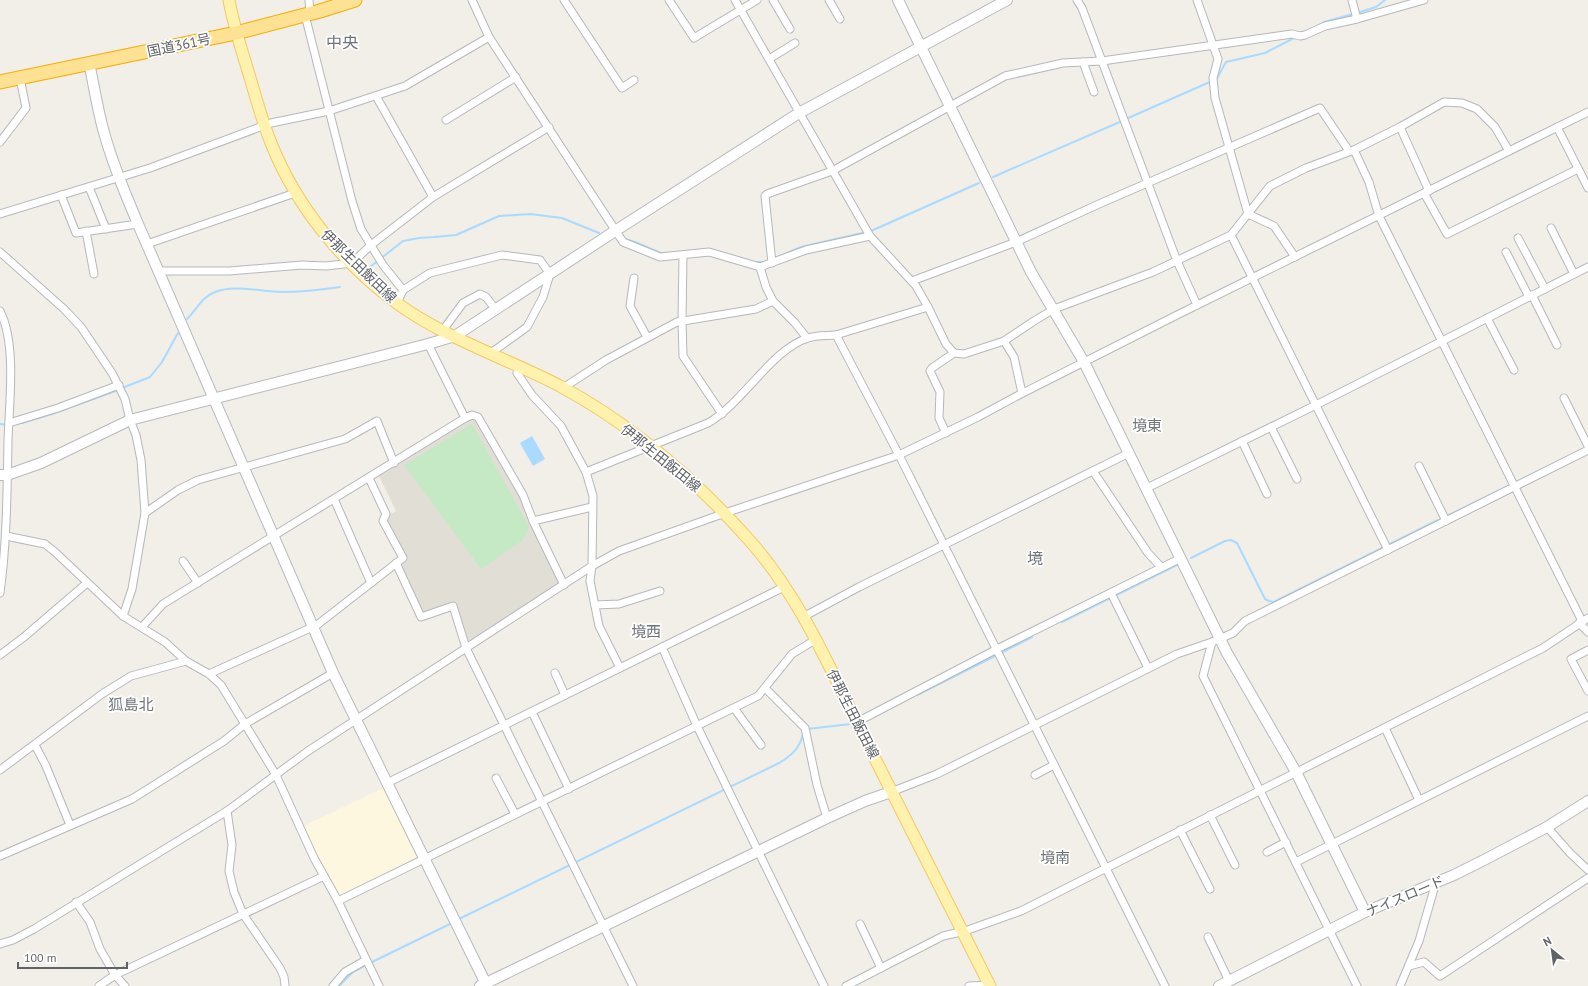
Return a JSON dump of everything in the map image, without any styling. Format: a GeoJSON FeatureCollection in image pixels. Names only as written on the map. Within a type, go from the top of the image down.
{"type":"FeatureCollection","features":[{"type":"Feature","properties":{"kind":"highway","name":"国道361号"},"geometry":{"type":"LineString","coordinates":[[0,82],[236,33],[355,0]]}},
{"type":"Feature","properties":{"kind":"main road","name":"伊那生田飯田線"},"geometry":{"type":"LineString","coordinates":[[229,0],[236,33],[274,150],[295,193],[316,224],[352,263],[377,287],[417,317],[563,388],[604,413],[650,446],[700,489],[725,513],[753,544],[772,569],[803,617],[990,986]]}},
{"type":"Feature","properties":{"kind":"street"},"geometry":{"type":"LineString","coordinates":[[309,0],[308,14],[329,110],[360,229],[380,260],[403,290]]}},
{"type":"Feature","properties":{"kind":"street"},"geometry":{"type":"LineString","coordinates":[[472,0],[489,37],[614,231],[623,242],[660,257],[709,252],[760,267],[772,260],[869,233]]}},
{"type":"Feature","properties":{"kind":"street"},"geometry":{"type":"LineString","coordinates":[[564,0],[622,88],[634,80]]}},
{"type":"Feature","properties":{"kind":"street"},"geometry":{"type":"LineString","coordinates":[[669,0],[694,38],[757,0]]}},
{"type":"Feature","properties":{"kind":"street"},"geometry":{"type":"LineString","coordinates":[[735,0],[869,233],[912,282],[928,307],[946,344],[954,353]]}},
{"type":"Feature","properties":{"kind":"street"},"geometry":{"type":"LineString","coordinates":[[773,0],[790,29]]}},
{"type":"Feature","properties":{"kind":"street"},"geometry":{"type":"LineString","coordinates":[[829,0],[840,19]]}},
{"type":"Feature","properties":{"kind":"street"},"geometry":{"type":"LineString","coordinates":[[898,0],[1031,272],[1084,362],[1147,488],[1181,558],[1216,640],[1235,667],[1296,772],[1366,912]]}},
{"type":"Feature","properties":{"kind":"street"},"geometry":{"type":"LineString","coordinates":[[4,475],[41,463],[130,420],[455,336],[614,231],[799,113],[1007,0]]}},
{"type":"Feature","properties":{"kind":"street"},"geometry":{"type":"LineString","coordinates":[[1077,0],[1082,8],[1177,261],[1197,305]]}},
{"type":"Feature","properties":{"kind":"street"},"geometry":{"type":"LineString","coordinates":[[1197,0],[1218,58],[1213,80],[1214,98],[1248,214],[1274,226],[1295,257]]}},
{"type":"Feature","properties":{"kind":"street"},"geometry":{"type":"LineString","coordinates":[[1352,0],[1356,15]]}},
{"type":"Feature","properties":{"kind":"street"},"geometry":{"type":"LineString","coordinates":[[772,260],[765,196],[767,194],[832,171],[1006,76],[1063,63],[1102,61],[1305,36],[1325,26],[1356,15],[1424,0]]}},
{"type":"Feature","properties":{"kind":"street"},"geometry":{"type":"LineString","coordinates":[[0,214],[150,168],[265,126],[291,118],[329,110],[405,86],[489,37]]}},
{"type":"Feature","properties":{"kind":"street"},"geometry":{"type":"LineString","coordinates":[[769,59],[795,43]]}},
{"type":"Feature","properties":{"kind":"street"},"geometry":{"type":"LineString","coordinates":[[1083,62],[1094,92]]}},
{"type":"Feature","properties":{"kind":"street"},"geometry":{"type":"LineString","coordinates":[[89,63],[103,129],[119,178],[158,271],[274,535],[333,674],[425,859],[484,985],[865,800],[892,792],[937,774],[1177,654],[1233,633],[1245,621],[1387,547],[1446,521],[1513,484],[1588,450]]}},
{"type":"Feature","properties":{"kind":"street"},"geometry":{"type":"LineString","coordinates":[[0,142],[26,108],[20,78]]}},
{"type":"Feature","properties":{"kind":"street"},"geometry":{"type":"LineString","coordinates":[[446,120],[516,78]]}},
{"type":"Feature","properties":{"kind":"street"},"geometry":{"type":"LineString","coordinates":[[376,96],[433,197]]}},
{"type":"Feature","properties":{"kind":"street"},"geometry":{"type":"LineString","coordinates":[[946,433],[939,418],[940,392],[930,371],[932,368],[954,353],[964,354],[1004,341],[1054,309],[1102,292],[1177,261],[1231,235],[1270,186],[1306,168],[1351,151],[1400,127],[1444,102],[1462,102],[1477,109],[1495,127],[1509,151]]}},
{"type":"Feature","properties":{"kind":"street"},"geometry":{"type":"LineString","coordinates":[[912,282],[1016,242],[1320,108],[1351,151],[1369,182],[1378,216],[1588,632]]}},
{"type":"Feature","properties":{"kind":"street"},"geometry":{"type":"LineString","coordinates":[[0,944],[13,940],[34,929],[227,811],[308,752],[564,584],[619,551],[725,513],[899,455],[978,418],[1022,393],[1197,305],[1588,112]]}},
{"type":"Feature","properties":{"kind":"street"},"geometry":{"type":"LineString","coordinates":[[1400,127],[1427,192],[1447,234],[1578,169]]}},
{"type":"Feature","properties":{"kind":"street"},"geometry":{"type":"LineString","coordinates":[[1558,127],[1588,188]]}},
{"type":"Feature","properties":{"kind":"street"},"geometry":{"type":"LineString","coordinates":[[158,271],[229,271],[302,265],[326,266],[352,263],[371,245],[433,197],[549,128]]}},
{"type":"Feature","properties":{"kind":"street"},"geometry":{"type":"LineString","coordinates":[[89,187],[106,229]]}},
{"type":"Feature","properties":{"kind":"street"},"geometry":{"type":"LineString","coordinates":[[147,244],[295,193]]}},
{"type":"Feature","properties":{"kind":"street"},"geometry":{"type":"LineString","coordinates":[[61,195],[76,233],[138,224]]}},
{"type":"Feature","properties":{"kind":"street"},"geometry":{"type":"LineString","coordinates":[[1551,228],[1574,274]]}},
{"type":"Feature","properties":{"kind":"street"},"geometry":{"type":"LineString","coordinates":[[86,231],[94,274]]}},
{"type":"Feature","properties":{"kind":"street"},"geometry":{"type":"LineString","coordinates":[[1231,235],[1387,547]]}},
{"type":"Feature","properties":{"kind":"street"},"geometry":{"type":"LineString","coordinates":[[1518,238],[1545,289]]}},
{"type":"Feature","properties":{"kind":"street"},"geometry":{"type":"LineString","coordinates":[[0,252],[64,309],[81,327],[119,385],[125,400],[142,460],[146,513],[132,589],[123,616]]}},
{"type":"Feature","properties":{"kind":"street"},"geometry":{"type":"LineString","coordinates":[[1506,252],[1557,345]]}},
{"type":"Feature","properties":{"kind":"street"},"geometry":{"type":"LineString","coordinates":[[397,303],[403,290],[430,273],[502,255],[540,260],[550,274]]}},
{"type":"Feature","properties":{"kind":"street"},"geometry":{"type":"LineString","coordinates":[[683,255],[682,321],[684,356],[722,414]]}},
{"type":"Feature","properties":{"kind":"street"},"geometry":{"type":"LineString","coordinates":[[760,267],[766,287],[773,301],[795,323],[807,338]]}},
{"type":"Feature","properties":{"kind":"street"},"geometry":{"type":"LineString","coordinates":[[1147,488],[1316,405],[1588,267]]}},
{"type":"Feature","properties":{"kind":"street"},"geometry":{"type":"LineString","coordinates":[[491,353],[527,328],[542,297],[550,274]]}},
{"type":"Feature","properties":{"kind":"street"},"geometry":{"type":"LineString","coordinates":[[634,278],[630,306],[647,337]]}},
{"type":"Feature","properties":{"kind":"street"},"geometry":{"type":"LineString","coordinates":[[443,330],[463,303],[480,294],[486,297],[496,310]]}},
{"type":"Feature","properties":{"kind":"street"},"geometry":{"type":"LineString","coordinates":[[563,388],[606,360],[677,322],[756,309],[773,301]]}},
{"type":"Feature","properties":{"kind":"street"},"geometry":{"type":"LineString","coordinates":[[586,472],[708,423],[722,414],[790,346],[807,338],[836,335],[928,307]]}},
{"type":"Feature","properties":{"kind":"street"},"geometry":{"type":"LineString","coordinates":[[0,311],[7,329],[10,384],[9,423],[4,475],[6,536],[0,593]]}},
{"type":"Feature","properties":{"kind":"street"},"geometry":{"type":"LineString","coordinates":[[1487,318],[1514,370]]}},
{"type":"Feature","properties":{"kind":"street"},"geometry":{"type":"LineString","coordinates":[[836,335],[899,455],[1165,986]]}},
{"type":"Feature","properties":{"kind":"street"},"geometry":{"type":"LineString","coordinates":[[1004,341],[1014,357],[1022,393]]}},
{"type":"Feature","properties":{"kind":"street"},"geometry":{"type":"LineString","coordinates":[[428,344],[465,418]]}},
{"type":"Feature","properties":{"kind":"street"},"geometry":{"type":"LineString","coordinates":[[521,368],[517,373],[532,394],[561,426],[586,472],[593,496],[592,566],[590,581],[599,626],[620,668]]}},
{"type":"Feature","properties":{"kind":"street"},"geometry":{"type":"LineString","coordinates":[[9,423],[58,408],[119,385]]}},
{"type":"Feature","properties":{"kind":"street"},"geometry":{"type":"LineString","coordinates":[[1564,398],[1588,446]]}},
{"type":"Feature","properties":{"kind":"street"},"geometry":{"type":"LineString","coordinates":[[142,627],[163,604],[472,415],[478,417],[523,495],[533,521],[564,584]]}},
{"type":"Feature","properties":{"kind":"street"},"geometry":{"type":"LineString","coordinates":[[146,513],[178,490],[198,480],[346,439],[377,421],[394,463]]}},
{"type":"Feature","properties":{"kind":"street"},"geometry":{"type":"LineString","coordinates":[[1271,427],[1297,479]]}},
{"type":"Feature","properties":{"kind":"street"},"geometry":{"type":"LineString","coordinates":[[1242,441],[1267,494]]}},
{"type":"Feature","properties":{"kind":"street"},"geometry":{"type":"LineString","coordinates":[[803,617],[1129,453]]}},
{"type":"Feature","properties":{"kind":"street"},"geometry":{"type":"LineString","coordinates":[[1419,466],[1446,521]]}},
{"type":"Feature","properties":{"kind":"street"},"geometry":{"type":"LineString","coordinates":[[1093,471],[1148,553],[1162,567]]}},
{"type":"Feature","properties":{"kind":"street"},"geometry":{"type":"LineString","coordinates":[[209,674],[317,625],[403,558],[383,521],[386,514],[369,478]]}},
{"type":"Feature","properties":{"kind":"street"},"geometry":{"type":"LineString","coordinates":[[334,499],[371,583]]}},
{"type":"Feature","properties":{"kind":"street"},"geometry":{"type":"LineString","coordinates":[[533,521],[592,507]]}},
{"type":"Feature","properties":{"kind":"street"},"geometry":{"type":"LineString","coordinates":[[6,536],[45,544],[123,616],[165,642],[186,661],[209,674],[221,685],[276,775],[314,858],[338,901],[379,986]]}},
{"type":"Feature","properties":{"kind":"street"},"geometry":{"type":"LineString","coordinates":[[857,722],[1112,596],[1162,567],[1181,558]]}},
{"type":"Feature","properties":{"kind":"street"},"geometry":{"type":"LineString","coordinates":[[183,561],[198,583]]}},
{"type":"Feature","properties":{"kind":"street"},"geometry":{"type":"LineString","coordinates":[[396,563],[421,617],[452,606],[466,648],[543,801],[633,986]]}},
{"type":"Feature","properties":{"kind":"street"},"geometry":{"type":"LineString","coordinates":[[0,655],[24,637],[87,583]]}},
{"type":"Feature","properties":{"kind":"street"},"geometry":{"type":"LineString","coordinates":[[387,784],[565,694],[742,609],[784,587]]}},
{"type":"Feature","properties":{"kind":"street"},"geometry":{"type":"LineString","coordinates":[[595,605],[619,604],[660,591]]}},
{"type":"Feature","properties":{"kind":"street"},"geometry":{"type":"LineString","coordinates":[[1112,596],[1148,668]]}},
{"type":"Feature","properties":{"kind":"street"},"geometry":{"type":"LineString","coordinates":[[846,986],[943,936],[965,931],[1020,911],[1543,648],[1583,621]]}},
{"type":"Feature","properties":{"kind":"street"},"geometry":{"type":"LineString","coordinates":[[338,901],[758,696],[792,654],[815,640]]}},
{"type":"Feature","properties":{"kind":"street"},"geometry":{"type":"LineString","coordinates":[[1216,640],[1203,676],[1357,986]]}},
{"type":"Feature","properties":{"kind":"street"},"geometry":{"type":"LineString","coordinates":[[662,647],[697,726],[824,986]]}},
{"type":"Feature","properties":{"kind":"street"},"geometry":{"type":"LineString","coordinates":[[1588,650],[1571,659],[1588,691]]}},
{"type":"Feature","properties":{"kind":"street"},"geometry":{"type":"LineString","coordinates":[[0,770],[102,694],[131,676],[186,661]]}},
{"type":"Feature","properties":{"kind":"street"},"geometry":{"type":"LineString","coordinates":[[555,673],[565,694]]}},
{"type":"Feature","properties":{"kind":"street"},"geometry":{"type":"LineString","coordinates":[[0,856],[132,799],[224,742],[245,724],[333,674]]}},
{"type":"Feature","properties":{"kind":"street"},"geometry":{"type":"LineString","coordinates":[[765,688],[805,729],[816,785],[827,818]]}},
{"type":"Feature","properties":{"kind":"street"},"geometry":{"type":"LineString","coordinates":[[734,708],[761,745]]}},
{"type":"Feature","properties":{"kind":"street"},"geometry":{"type":"LineString","coordinates":[[532,712],[569,788]]}},
{"type":"Feature","properties":{"kind":"street"},"geometry":{"type":"LineString","coordinates":[[1296,862],[1588,716]]}},
{"type":"Feature","properties":{"kind":"street"},"geometry":{"type":"LineString","coordinates":[[1385,728],[1419,800]]}},
{"type":"Feature","properties":{"kind":"street"},"geometry":{"type":"LineString","coordinates":[[35,745],[46,766],[70,825]]}},
{"type":"Feature","properties":{"kind":"street"},"geometry":{"type":"LineString","coordinates":[[1036,775],[1054,766]]}},
{"type":"Feature","properties":{"kind":"street"},"geometry":{"type":"LineString","coordinates":[[496,778],[515,814]]}},
{"type":"Feature","properties":{"kind":"street","name":"ナイスロード"},"geometry":{"type":"LineString","coordinates":[[1219,986],[1366,912],[1484,860],[1547,826],[1588,801]]}},
{"type":"Feature","properties":{"kind":"street"},"geometry":{"type":"LineString","coordinates":[[227,811],[232,844],[229,871],[243,914],[280,968],[284,977],[284,986]]}},
{"type":"Feature","properties":{"kind":"street"},"geometry":{"type":"LineString","coordinates":[[1210,815],[1235,865]]}},
{"type":"Feature","properties":{"kind":"street"},"geometry":{"type":"LineString","coordinates":[[1547,826],[1570,853],[1588,870]]}},
{"type":"Feature","properties":{"kind":"street"},"geometry":{"type":"LineString","coordinates":[[1180,830],[1210,889]]}},
{"type":"Feature","properties":{"kind":"street"},"geometry":{"type":"LineString","coordinates":[[1267,852],[1286,842]]}},
{"type":"Feature","properties":{"kind":"street"},"geometry":{"type":"LineString","coordinates":[[99,986],[115,975],[324,876]]}},
{"type":"Feature","properties":{"kind":"street"},"geometry":{"type":"LineString","coordinates":[[1409,966],[1424,962],[1440,976],[1588,878]]}},
{"type":"Feature","properties":{"kind":"street"},"geometry":{"type":"LineString","coordinates":[[1400,986],[1419,942],[1436,882]]}},
{"type":"Feature","properties":{"kind":"street"},"geometry":{"type":"LineString","coordinates":[[76,902],[90,922],[100,949],[115,975],[125,986]]}},
{"type":"Feature","properties":{"kind":"street"},"geometry":{"type":"LineString","coordinates":[[860,924],[881,968]]}},
{"type":"Feature","properties":{"kind":"street"},"geometry":{"type":"LineString","coordinates":[[1208,937],[1229,980]]}},
{"type":"Feature","properties":{"kind":"street"},"geometry":{"type":"LineString","coordinates":[[333,986],[345,972],[368,962]]}},
{"type":"Feature","properties":{"kind":"street"},"geometry":{"type":"LineString","coordinates":[[969,986],[990,986]]}},
{"type":"Feature","properties":{"kind":"shaded area"},"geometry":{"type":"Polygon","coordinates":[[[471,418],[478,420],[520,494],[561,582],[472,640],[467,641],[453,603],[421,614],[400,567],[408,559],[386,521],[388,516],[396,511],[379,476],[471,418]]]}},
{"type":"Feature","properties":{"kind":"shaded area"},"geometry":{"type":"Polygon","coordinates":[[[383,788],[419,860],[337,898],[302,827],[383,788]]]}},
{"type":"Feature","properties":{"kind":"green space"},"geometry":{"type":"Polygon","coordinates":[[[472,424],[529,527],[523,540],[481,569],[404,465],[472,424]]]}},
{"type":"Feature","properties":{"kind":"water"},"geometry":{"type":"Polygon","coordinates":[[[532,436],[545,459],[533,466],[520,443],[532,436]]]}},
{"type":"Feature","properties":{"kind":"waterway"},"geometry":{"type":"LineString","coordinates":[[1357,13],[1376,7],[1385,0]]}},
{"type":"Feature","properties":{"kind":"waterway"},"geometry":{"type":"LineString","coordinates":[[1318,26],[1324,22],[1353,14]]}},
{"type":"Feature","properties":{"kind":"waterway"},"geometry":{"type":"LineString","coordinates":[[1216,80],[1226,62],[1265,53],[1296,37]]}},
{"type":"Feature","properties":{"kind":"waterway"},"geometry":{"type":"LineString","coordinates":[[1126,119],[1212,81]]}},
{"type":"Feature","properties":{"kind":"waterway"},"geometry":{"type":"LineString","coordinates":[[993,177],[1122,121]]}},
{"type":"Feature","properties":{"kind":"waterway"},"geometry":{"type":"LineString","coordinates":[[773,259],[801,247],[871,231],[979,183]]}},
{"type":"Feature","properties":{"kind":"waterway"},"geometry":{"type":"LineString","coordinates":[[370,267],[403,241],[456,235],[499,216],[530,214],[562,218],[599,233]]}},
{"type":"Feature","properties":{"kind":"waterway"},"geometry":{"type":"LineString","coordinates":[[625,239],[663,254]]}},
{"type":"Feature","properties":{"kind":"waterway"},"geometry":{"type":"LineString","coordinates":[[709,249],[754,262],[763,262]]}},
{"type":"Feature","properties":{"kind":"waterway"},"geometry":{"type":"LineString","coordinates":[[187,319],[210,294],[223,290],[239,288],[289,292],[340,287]]}},
{"type":"Feature","properties":{"kind":"waterway"},"geometry":{"type":"LineString","coordinates":[[122,388],[150,377],[162,362],[178,333]]}},
{"type":"Feature","properties":{"kind":"waterway"},"geometry":{"type":"LineString","coordinates":[[22,423],[52,414],[118,390]]}},
{"type":"Feature","properties":{"kind":"waterway"},"geometry":{"type":"LineString","coordinates":[[0,424],[8,425]]}},
{"type":"Feature","properties":{"kind":"waterway"},"geometry":{"type":"LineString","coordinates":[[1449,515],[1583,449]]}},
{"type":"Feature","properties":{"kind":"waterway"},"geometry":{"type":"LineString","coordinates":[[1191,558],[1225,541],[1231,540],[1237,543],[1265,599],[1274,602],[1438,520]]}},
{"type":"Feature","properties":{"kind":"waterway"},"geometry":{"type":"LineString","coordinates":[[1062,622],[1177,565]]}},
{"type":"Feature","properties":{"kind":"waterway"},"geometry":{"type":"LineString","coordinates":[[1001,653],[1032,637]]}},
{"type":"Feature","properties":{"kind":"waterway"},"geometry":{"type":"LineString","coordinates":[[917,695],[997,655]]}},
{"type":"Feature","properties":{"kind":"waterway"},"geometry":{"type":"LineString","coordinates":[[807,729],[851,724]]}},
{"type":"Feature","properties":{"kind":"waterway"},"geometry":{"type":"LineString","coordinates":[[461,918],[779,763],[794,751],[800,743],[803,734]]}},
{"type":"Feature","properties":{"kind":"waterway"},"geometry":{"type":"LineString","coordinates":[[370,963],[450,924]]}},
{"type":"Feature","properties":{"kind":"waterway"},"geometry":{"type":"LineString","coordinates":[[339,986],[353,972],[366,965]]}},
{"type":"Feature","properties":{"kind":"district","name":"中央"},"geometry":{"type":"Point","coordinates":[342,42]}},
{"type":"Feature","properties":{"kind":"district","name":"境東"},"geometry":{"type":"Point","coordinates":[1147,425]}},
{"type":"Feature","properties":{"kind":"district","name":"境"},"geometry":{"type":"Point","coordinates":[1035,558]}},
{"type":"Feature","properties":{"kind":"district","name":"境西"},"geometry":{"type":"Point","coordinates":[646,631]}},
{"type":"Feature","properties":{"kind":"district","name":"狐島北"},"geometry":{"type":"Point","coordinates":[131,704]}},
{"type":"Feature","properties":{"kind":"district","name":"境南"},"geometry":{"type":"Point","coordinates":[1055,857]}}]}
